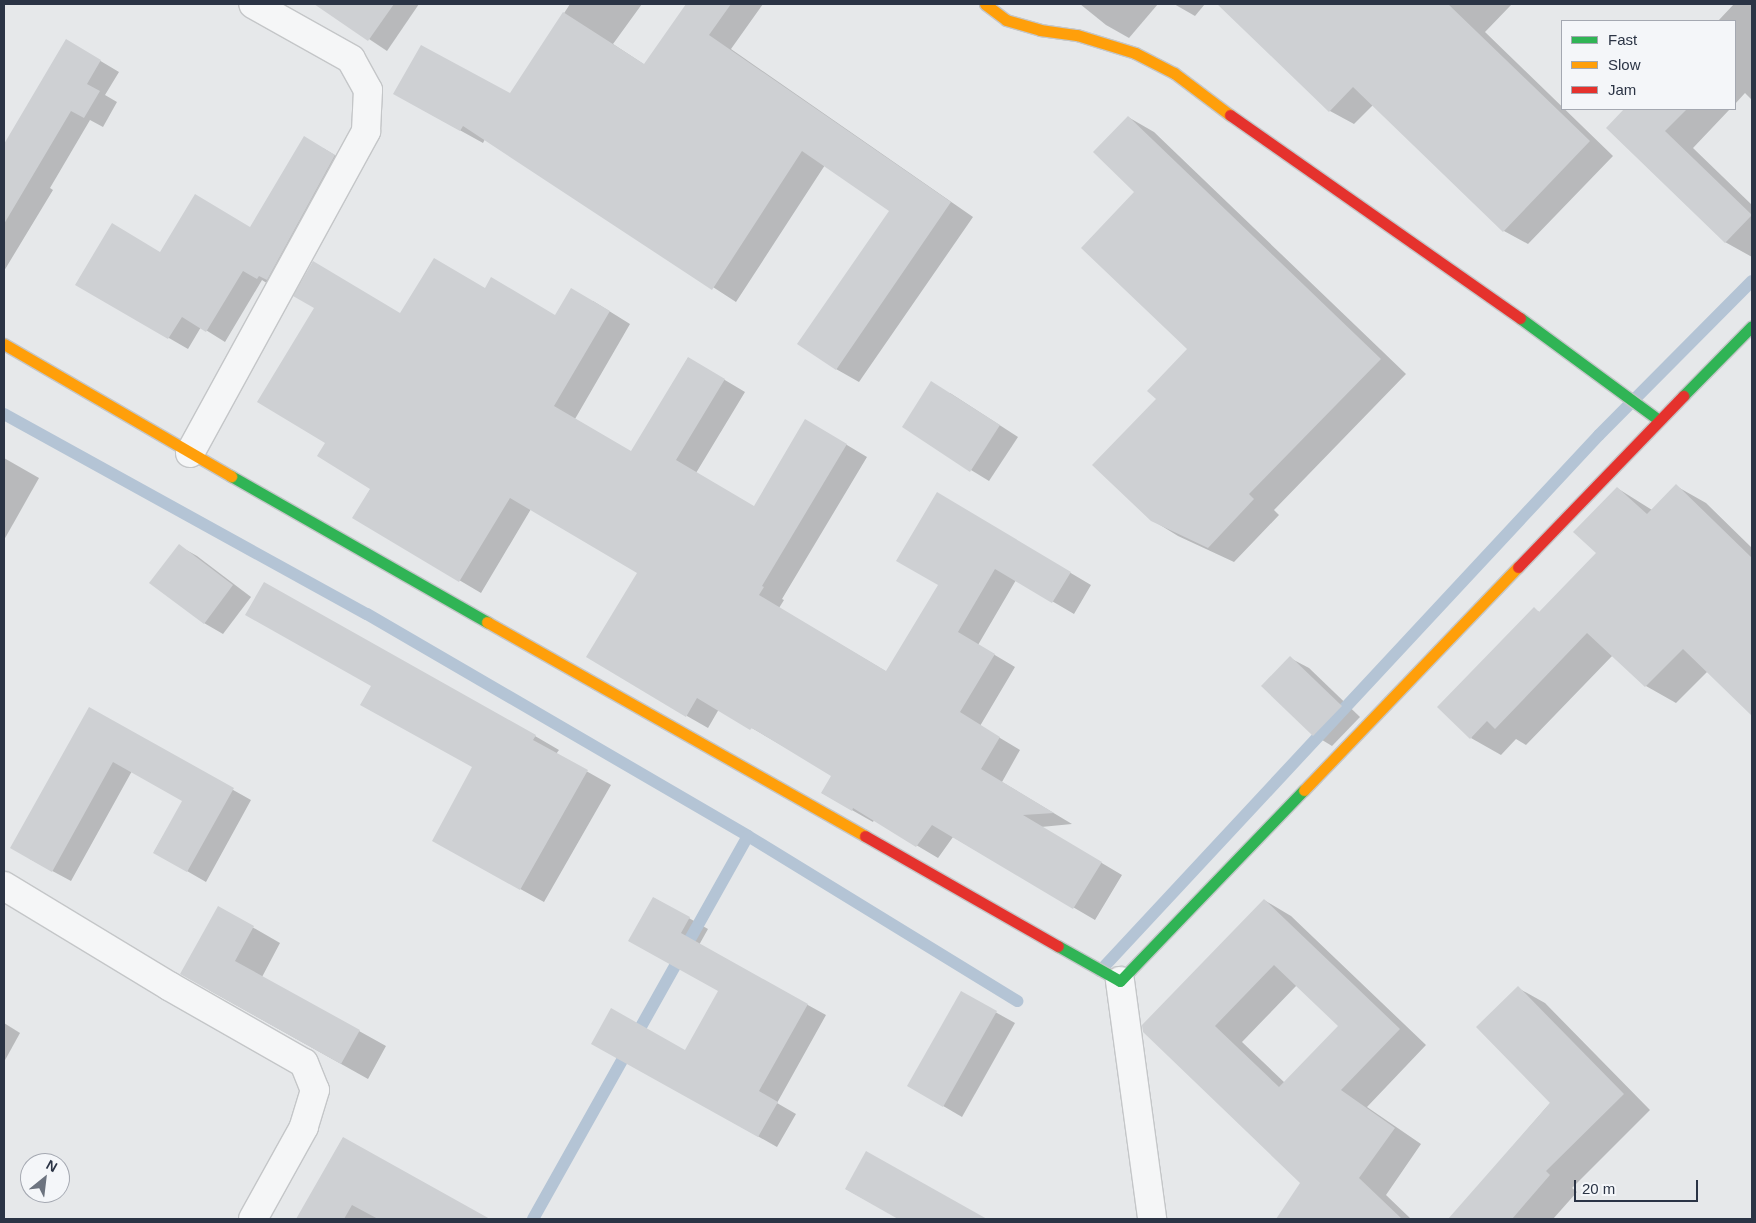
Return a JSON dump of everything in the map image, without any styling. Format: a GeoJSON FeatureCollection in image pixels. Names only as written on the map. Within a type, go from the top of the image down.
{"type":"FeatureCollection","features":[{"type":"Feature","properties":{"kind":"street"},"geometry":{"type":"LineString","coordinates":[[190,453],[366,131],[368,90],[352,59],[253,4]]}},
{"type":"Feature","properties":{"kind":"street"},"geometry":{"type":"LineString","coordinates":[[985,4],[1006,20],[1040,30],[1077,35],[1135,53],[1174,73],[1256,135],[1473,284],[1659,420]]}},
{"type":"Feature","properties":{"kind":"street"},"geometry":{"type":"LineString","coordinates":[[1120,981],[1659,420],[1752,326]]}},
{"type":"Feature","properties":{"kind":"street"},"geometry":{"type":"LineString","coordinates":[[4,344],[190,453],[1120,981]]}},
{"type":"Feature","properties":{"kind":"street"},"geometry":{"type":"LineString","coordinates":[[4,886],[160,981],[304,1063],[315,1090],[304,1127],[253,1219]]}},
{"type":"Feature","properties":{"kind":"street"},"geometry":{"type":"LineString","coordinates":[[1120,981],[1152,1219]]}},
{"type":"Feature","properties":{"kind":"building"},"geometry":{"type":"Polygon","coordinates":[[[314,4],[394,4],[368,41],[314,4]]]}},
{"type":"Feature","properties":{"kind":"building"},"geometry":{"type":"Polygon","coordinates":[[[686,4],[731,4],[709,35],[951,202],[836,370],[797,344],[889,211],[802,151],[712,290],[463,126],[460,131],[393,94],[421,45],[510,93],[563,12],[644,64],[686,4]]]}},
{"type":"Feature","properties":{"kind":"building"},"geometry":{"type":"Polygon","coordinates":[[[1217,4],[1448,4],[1590,141],[1503,232],[1353,87],[1329,112],[1217,4]]]}},
{"type":"Feature","properties":{"kind":"building"},"geometry":{"type":"Polygon","coordinates":[[[66,39],[101,60],[87,84],[100,91],[84,118],[71,111],[4,224],[4,144],[66,39]]]}},
{"type":"Feature","properties":{"kind":"building"},"geometry":{"type":"Polygon","coordinates":[[[1623,110],[1686,110],[1665,131],[1752,215],[1725,243],[1606,128],[1623,110]]]}},
{"type":"Feature","properties":{"kind":"building"},"geometry":{"type":"Polygon","coordinates":[[[1128,116],[1381,359],[1249,494],[1254,499],[1208,548],[1151,521],[1092,465],[1156,399],[1147,391],[1187,349],[1081,248],[1134,192],[1093,152],[1128,116]]]}},
{"type":"Feature","properties":{"kind":"building"},"geometry":{"type":"Polygon","coordinates":[[[304,136],[335,155],[267,280],[259,276],[257,279],[243,271],[206,332],[182,317],[168,339],[75,285],[112,223],[160,252],[195,194],[250,227],[304,136]]]}},
{"type":"Feature","properties":{"kind":"building"},"geometry":{"type":"Polygon","coordinates":[[[434,258],[485,288],[491,277],[555,315],[571,288],[610,311],[554,406],[631,451],[688,357],[725,379],[676,460],[754,506],[805,419],[847,444],[762,586],[764,587],[759,595],[886,671],[938,585],[896,561],[937,492],[1071,572],[1052,603],[995,569],[958,632],[995,654],[960,712],[1000,737],[981,769],[1054,813],[1023,815],[1102,862],[1073,909],[932,825],[916,847],[853,808],[852,811],[821,793],[831,776],[752,728],[750,730],[697,698],[686,717],[586,657],[637,573],[510,498],[459,582],[352,518],[370,489],[317,456],[325,443],[257,402],[314,308],[293,296],[313,261],[400,313],[434,258]]]}},
{"type":"Feature","properties":{"kind":"building"},"geometry":{"type":"Polygon","coordinates":[[[931,381],[1000,425],[970,472],[902,427],[931,381]]]}},
{"type":"Feature","properties":{"kind":"building"},"geometry":{"type":"Polygon","coordinates":[[[1676,484],[1752,558],[1752,716],[1683,649],[1645,687],[1587,633],[1495,729],[1487,721],[1470,739],[1437,707],[1534,607],[1539,612],[1596,553],[1573,532],[1617,487],[1647,514],[1676,484]]]}},
{"type":"Feature","properties":{"kind":"building"},"geometry":{"type":"Polygon","coordinates":[[[179,544],[233,585],[204,624],[149,583],[179,544]]]}},
{"type":"Feature","properties":{"kind":"building"},"geometry":{"type":"Polygon","coordinates":[[[264,582],[536,735],[533,740],[588,770],[520,890],[432,841],[472,767],[360,705],[371,686],[245,615],[264,582]]]}},
{"type":"Feature","properties":{"kind":"building"},"geometry":{"type":"Polygon","coordinates":[[[1290,656],[1342,706],[1313,736],[1261,686],[1290,656]]]}},
{"type":"Feature","properties":{"kind":"building"},"geometry":{"type":"Polygon","coordinates":[[[89,707],[234,788],[187,872],[153,853],[182,801],[113,762],[52,872],[10,848],[89,707]]]}},
{"type":"Feature","properties":{"kind":"building"},"geometry":{"type":"Polygon","coordinates":[[[653,897],[690,917],[681,933],[808,1004],[759,1091],[778,1102],[758,1137],[591,1044],[611,1008],[685,1050],[718,991],[628,941],[653,897]]]}},
{"type":"Feature","properties":{"kind":"building"},"geometry":{"type":"Polygon","coordinates":[[[1264,899],[1400,1029],[1341,1090],[1395,1128],[1359,1178],[1402,1219],[1276,1219],[1300,1183],[1143,1032],[1142,1025],[1264,899]],[[1274,965],[1215,1026],[1279,1087],[1338,1026],[1274,965]]]}},
{"type":"Feature","properties":{"kind":"building"},"geometry":{"type":"Polygon","coordinates":[[[218,906],[254,926],[235,961],[360,1030],[341,1064],[180,974],[218,906]]]}},
{"type":"Feature","properties":{"kind":"building"},"geometry":{"type":"Polygon","coordinates":[[[1518,986],[1624,1094],[1546,1171],[1550,1175],[1512,1219],[1448,1219],[1550,1103],[1476,1027],[1518,986]]]}},
{"type":"Feature","properties":{"kind":"building"},"geometry":{"type":"Polygon","coordinates":[[[961,991],[997,1011],[943,1107],[907,1086],[961,991]]]}},
{"type":"Feature","properties":{"kind":"building"},"geometry":{"type":"Polygon","coordinates":[[[343,1137],[490,1219],[378,1219],[352,1205],[344,1219],[296,1219],[343,1137]]]}},
{"type":"Feature","properties":{"kind":"building"},"geometry":{"type":"Polygon","coordinates":[[[866,1151],[987,1219],[898,1219],[845,1189],[866,1151]]]}},
{"type":"Feature","properties":{"kind":"waterway"},"geometry":{"type":"LineString","coordinates":[[1100,971],[1599,435],[1752,281]]}},
{"type":"Feature","properties":{"kind":"waterway"},"geometry":{"type":"LineString","coordinates":[[4,414],[367,614],[748,836],[1017,1001]]}},
{"type":"Feature","properties":{"kind":"waterway"},"geometry":{"type":"LineString","coordinates":[[533,1219],[748,836]]}},
{"type":"Feature","properties":{"kind":"traffic: fast"},"geometry":{"type":"LineString","coordinates":[[1520,318],[1659,420]]}},
{"type":"Feature","properties":{"kind":"traffic: fast"},"geometry":{"type":"LineString","coordinates":[[1683,396],[1752,326]]}},
{"type":"Feature","properties":{"kind":"traffic: fast"},"geometry":{"type":"LineString","coordinates":[[231,476],[487,622]]}},
{"type":"Feature","properties":{"kind":"traffic: fast"},"geometry":{"type":"LineString","coordinates":[[1058,946],[1120,981],[1304,790]]}},
{"type":"Feature","properties":{"kind":"traffic: slow"},"geometry":{"type":"LineString","coordinates":[[985,4],[1006,20],[1040,30],[1077,35],[1135,53],[1174,73],[1230,115]]}},
{"type":"Feature","properties":{"kind":"traffic: slow"},"geometry":{"type":"LineString","coordinates":[[4,344],[231,476]]}},
{"type":"Feature","properties":{"kind":"traffic: slow"},"geometry":{"type":"LineString","coordinates":[[1304,790],[1518,567]]}},
{"type":"Feature","properties":{"kind":"traffic: slow"},"geometry":{"type":"LineString","coordinates":[[487,622],[865,836]]}},
{"type":"Feature","properties":{"kind":"traffic: jam"},"geometry":{"type":"LineString","coordinates":[[1230,115],[1520,318]]}},
{"type":"Feature","properties":{"kind":"traffic: jam"},"geometry":{"type":"LineString","coordinates":[[1518,567],[1683,396]]}},
{"type":"Feature","properties":{"kind":"traffic: jam"},"geometry":{"type":"LineString","coordinates":[[865,836],[1058,946]]}}]}
